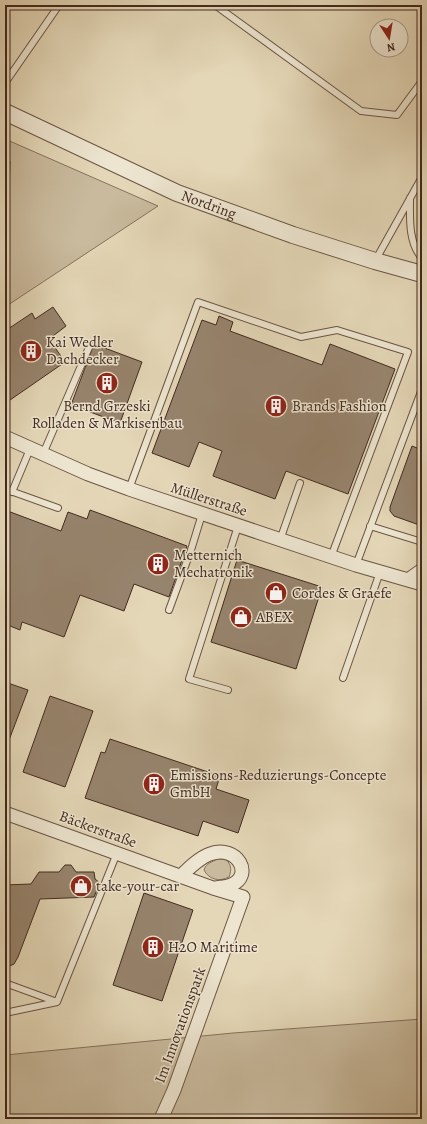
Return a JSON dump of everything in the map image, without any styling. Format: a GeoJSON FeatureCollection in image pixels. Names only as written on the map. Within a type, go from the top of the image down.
{"type":"FeatureCollection","features":[{"type":"Feature","properties":{"kind":"street","name":"Nordring"},"geometry":{"type":"LineString","coordinates":[[5,112],[177,193],[293,235],[374,261],[422,274]]}},
{"type":"Feature","properties":{"kind":"street","name":"Müllerstraße"},"geometry":{"type":"LineString","coordinates":[[5,437],[88,474],[129,489],[331,557],[422,584]]}},
{"type":"Feature","properties":{"kind":"street"},"geometry":{"type":"LineString","coordinates":[[408,580],[422,570]]}},
{"type":"Feature","properties":{"kind":"street","name":"Bäckerstraße"},"geometry":{"type":"LineString","coordinates":[[5,813],[213,888],[243,897]]}},
{"type":"Feature","properties":{"kind":"street"},"geometry":{"type":"LineString","coordinates":[[181,876],[194,864],[210,854],[219,852],[229,853],[236,857],[240,862],[241,876],[230,885],[213,888]]}},
{"type":"Feature","properties":{"kind":"street","name":"Im Innovationspark"},"geometry":{"type":"LineString","coordinates":[[161,1119],[174,1090],[243,897]]}},
{"type":"Feature","properties":{"kind":"lane"},"geometry":{"type":"LineString","coordinates":[[5,82],[59,5]]}},
{"type":"Feature","properties":{"kind":"lane"},"geometry":{"type":"LineString","coordinates":[[215,5],[361,111],[397,115],[422,81]]}},
{"type":"Feature","properties":{"kind":"lane"},"geometry":{"type":"LineString","coordinates":[[374,261],[422,177]]}},
{"type":"Feature","properties":{"kind":"lane"},"geometry":{"type":"LineString","coordinates":[[410,197],[410,214],[414,244],[422,258]]}},
{"type":"Feature","properties":{"kind":"lane"},"geometry":{"type":"LineString","coordinates":[[129,489],[198,302],[301,337],[337,330],[408,352],[331,557]]}},
{"type":"Feature","properties":{"kind":"lane"},"geometry":{"type":"LineString","coordinates":[[43,454],[90,345]]}},
{"type":"Feature","properties":{"kind":"lane"},"geometry":{"type":"LineString","coordinates":[[356,565],[422,389]]}},
{"type":"Feature","properties":{"kind":"lane"},"geometry":{"type":"LineString","coordinates":[[12,492],[30,449]]}},
{"type":"Feature","properties":{"kind":"lane"},"geometry":{"type":"LineString","coordinates":[[280,540],[300,483]]}},
{"type":"Feature","properties":{"kind":"lane"},"geometry":{"type":"LineString","coordinates":[[5,489],[58,508]]}},
{"type":"Feature","properties":{"kind":"lane"},"geometry":{"type":"LineString","coordinates":[[169,610],[191,550],[202,514]]}},
{"type":"Feature","properties":{"kind":"lane"},"geometry":{"type":"LineString","coordinates":[[228,690],[189,679],[238,526]]}},
{"type":"Feature","properties":{"kind":"lane"},"geometry":{"type":"LineString","coordinates":[[370,526],[422,542]]}},
{"type":"Feature","properties":{"kind":"lane"},"geometry":{"type":"LineString","coordinates":[[343,678],[380,572]]}},
{"type":"Feature","properties":{"kind":"lane"},"geometry":{"type":"LineString","coordinates":[[57,1002],[117,853]]}},
{"type":"Feature","properties":{"kind":"lane"},"geometry":{"type":"LineString","coordinates":[[5,983],[57,1002]]}},
{"type":"Feature","properties":{"kind":"lane"},"geometry":{"type":"LineString","coordinates":[[6,1012],[57,1002]]}},
{"type":"Feature","properties":{"kind":"shaded area"},"geometry":{"type":"Polygon","coordinates":[[[5,139],[158,206],[5,307],[5,223],[8,221],[10,161],[5,159],[5,139]]]}},
{"type":"Feature","properties":{"kind":"shaded area"},"geometry":{"type":"Polygon","coordinates":[[[5,159],[10,161],[8,221],[5,223],[5,159]]]}},
{"type":"Feature","properties":{"kind":"shaded area"},"geometry":{"type":"Polygon","coordinates":[[[218,859],[226,859],[229,863],[231,869],[229,877],[226,879],[218,880],[212,878],[204,870],[208,864],[218,859]]]}},
{"type":"Feature","properties":{"kind":"shaded area"},"geometry":{"type":"Polygon","coordinates":[[[422,1019],[422,1119],[5,1119],[5,1055],[233,1033],[422,1019]]]}},
{"type":"Feature","properties":{"kind":"building","name":"Kai Wedler Dachdecker"},"geometry":{"type":"Polygon","coordinates":[[[53,307],[66,326],[49,339],[65,362],[10,400],[5,392],[5,331],[32,313],[35,319],[53,307]]]}},
{"type":"Feature","properties":{"kind":"building","name":"Brands Fashion"},"geometry":{"type":"Polygon","coordinates":[[[219,316],[233,322],[230,331],[322,365],[330,344],[395,369],[348,494],[286,471],[275,499],[213,476],[222,451],[199,442],[189,467],[152,453],[202,320],[216,325],[219,316]]]}},
{"type":"Feature","properties":{"kind":"building","name":"Bernd Grzeski Rolladen & Markisenbau"},"geometry":{"type":"Polygon","coordinates":[[[94,344],[142,362],[120,423],[71,405],[94,344]]]}},
{"type":"Feature","properties":{"kind":"building"},"geometry":{"type":"Polygon","coordinates":[[[412,446],[422,450],[422,526],[394,516],[390,511],[390,507],[412,446]]]}},
{"type":"Feature","properties":{"kind":"building"},"geometry":{"type":"Polygon","coordinates":[[[5,510],[61,531],[68,512],[87,519],[90,510],[187,546],[169,597],[134,584],[124,611],[80,595],[64,637],[22,622],[20,630],[5,624],[5,510]]]}},
{"type":"Feature","properties":{"kind":"building"},"geometry":{"type":"Polygon","coordinates":[[[237,560],[322,587],[296,669],[211,642],[237,560]]]}},
{"type":"Feature","properties":{"kind":"building"},"geometry":{"type":"Polygon","coordinates":[[[5,682],[28,690],[6,748],[5,748],[5,682]]]}},
{"type":"Feature","properties":{"kind":"building"},"geometry":{"type":"Polygon","coordinates":[[[50,696],[93,711],[65,787],[23,772],[50,696]]]}},
{"type":"Feature","properties":{"kind":"building","name":"Emissions-Reduzierungs-Concepte GmbH"},"geometry":{"type":"Polygon","coordinates":[[[110,739],[220,776],[216,789],[249,800],[238,833],[203,821],[198,836],[85,798],[101,752],[105,753],[110,739]]]}},
{"type":"Feature","properties":{"kind":"building"},"geometry":{"type":"Polygon","coordinates":[[[65,865],[71,865],[76,872],[94,872],[95,879],[100,883],[94,897],[40,899],[18,957],[14,964],[5,968],[5,885],[31,884],[39,872],[59,872],[65,865]]]}},
{"type":"Feature","properties":{"kind":"building","name":"H2O Maritime"},"geometry":{"type":"Polygon","coordinates":[[[144,893],[193,910],[162,1001],[113,985],[144,893]]]}},
{"type":"Feature","properties":{"kind":"place","name":"Kai Wedler Dachdecker"},"geometry":{"type":"Point","coordinates":[31,351]}},
{"type":"Feature","properties":{"kind":"place","name":"Bernd Grzeski Rolladen & Markisenbau"},"geometry":{"type":"Point","coordinates":[107,383]}},
{"type":"Feature","properties":{"kind":"place","name":"Brands Fashion"},"geometry":{"type":"Point","coordinates":[276,406]}},
{"type":"Feature","properties":{"kind":"place","name":"Metternich Mechatronik"},"geometry":{"type":"Point","coordinates":[158,564]}},
{"type":"Feature","properties":{"kind":"place","name":"Cordes & Graefe"},"geometry":{"type":"Point","coordinates":[276,593]}},
{"type":"Feature","properties":{"kind":"place","name":"ABEX"},"geometry":{"type":"Point","coordinates":[241,617]}},
{"type":"Feature","properties":{"kind":"place","name":"Emissions-Reduzierungs-Concepte GmbH"},"geometry":{"type":"Point","coordinates":[154,784]}},
{"type":"Feature","properties":{"kind":"place","name":"take-your-car"},"geometry":{"type":"Point","coordinates":[81,886]}},
{"type":"Feature","properties":{"kind":"place","name":"H2O Maritime"},"geometry":{"type":"Point","coordinates":[153,947]}}]}
